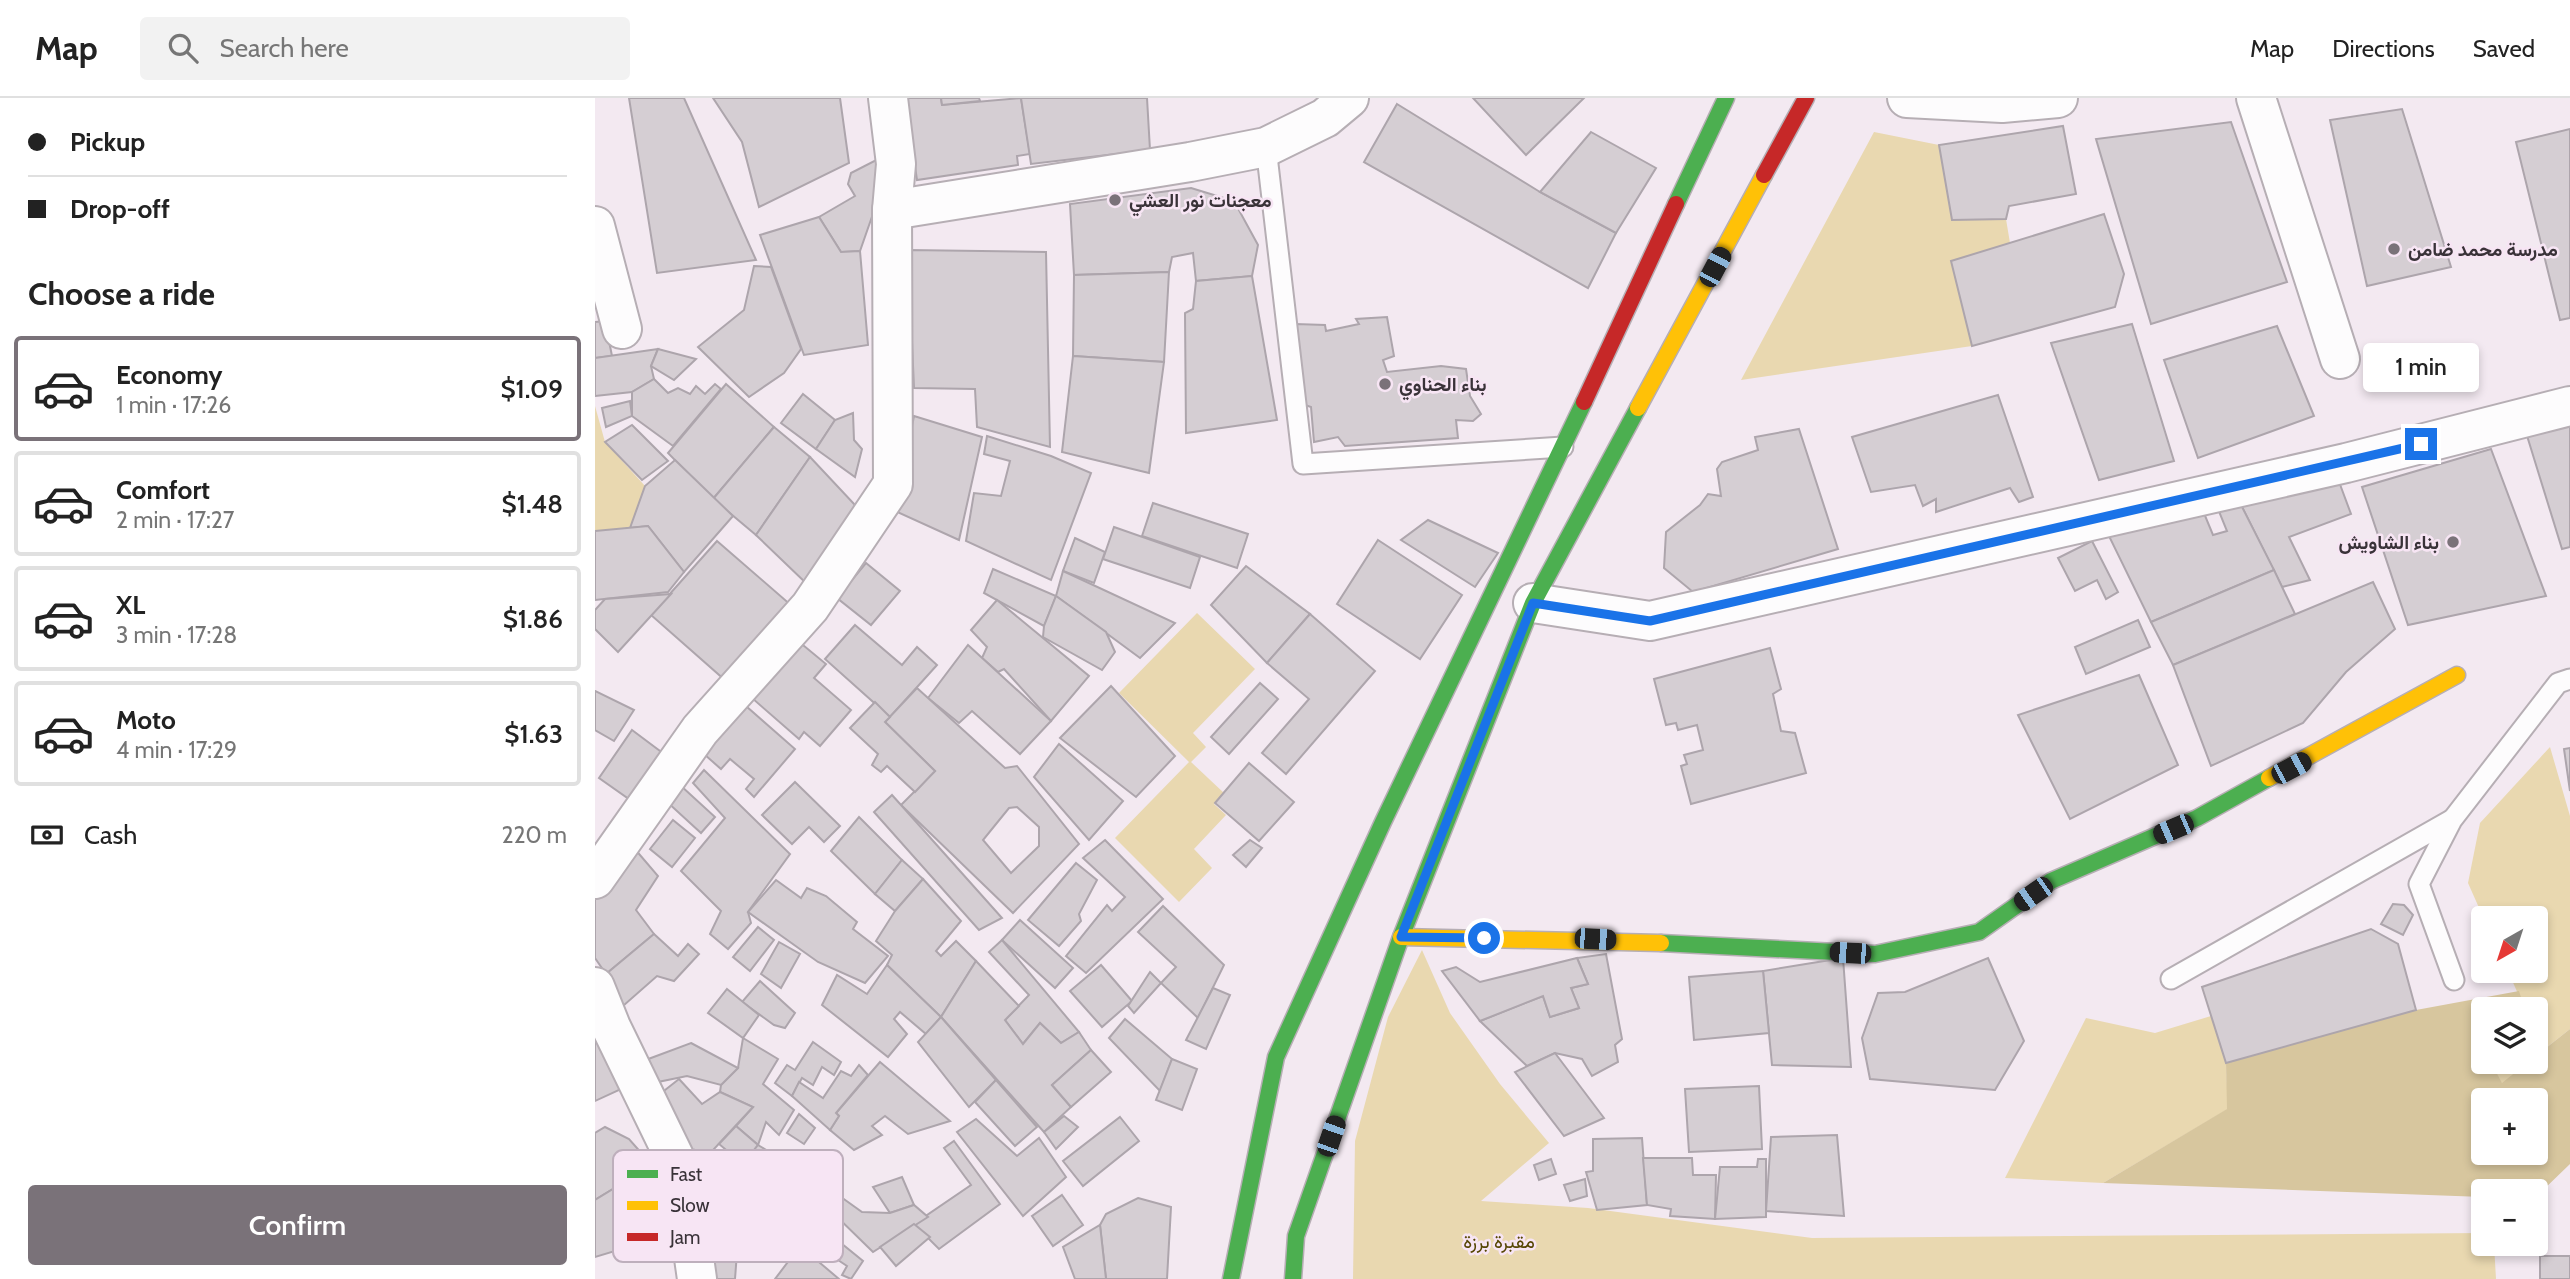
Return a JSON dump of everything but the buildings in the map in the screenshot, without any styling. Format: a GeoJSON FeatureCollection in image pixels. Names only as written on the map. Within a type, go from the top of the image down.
{"type":"FeatureCollection","features":[{"type":"Feature","properties":{"kind":"main road"},"geometry":{"type":"LineString","coordinates":[[1231,1279],[1276,1057],[1383,822],[1563,447],[1725,98]]}},
{"type":"Feature","properties":{"kind":"main road"},"geometry":{"type":"LineString","coordinates":[[1293,1279],[1296,1236],[1401,937],[1533,603],[1806,98]]}},
{"type":"Feature","properties":{"kind":"main road"},"geometry":{"type":"LineString","coordinates":[[1401,937],[1595,939],[1875,954],[1979,932],[2051,881],[2197,818],[2456,675]]}},
{"type":"Feature","properties":{"kind":"street"},"geometry":{"type":"LineString","coordinates":[[595,878],[700,730],[810,607],[893,484],[892,209],[896,164],[888,98]]}},
{"type":"Feature","properties":{"kind":"street"},"geometry":{"type":"LineString","coordinates":[[892,209],[1190,162],[1266,147],[1325,118],[1349,98]]}},
{"type":"Feature","properties":{"kind":"street"},"geometry":{"type":"LineString","coordinates":[[1907,98],[2002,103],[2059,98]]}},
{"type":"Feature","properties":{"kind":"street"},"geometry":{"type":"LineString","coordinates":[[2256,98],[2340,359]]}},
{"type":"Feature","properties":{"kind":"street"},"geometry":{"type":"LineString","coordinates":[[595,226],[622,330]]}},
{"type":"Feature","properties":{"kind":"street"},"geometry":{"type":"LineString","coordinates":[[1533,603],[1650,621],[2346,463],[2570,405]]}},
{"type":"Feature","properties":{"kind":"street"},"geometry":{"type":"LineString","coordinates":[[595,987],[611,1027],[671,1150]]}},
{"type":"Feature","properties":{"kind":"lane"},"geometry":{"type":"LineString","coordinates":[[1266,147],[1303,464],[1563,447]]}},
{"type":"Feature","properties":{"kind":"lane"},"geometry":{"type":"LineString","coordinates":[[2454,980],[2419,884],[2452,820],[2558,683],[2570,678]]}},
{"type":"Feature","properties":{"kind":"lane"},"geometry":{"type":"LineString","coordinates":[[2171,979],[2452,820]]}},
{"type":"Feature","properties":{"kind":"green space"},"geometry":{"type":"Polygon","coordinates":[[[1874,132],[1939,145],[1952,220],[2006,219],[2010,243],[1952,262],[1972,346],[1741,380],[1874,132]]]}},
{"type":"Feature","properties":{"kind":"green space"},"geometry":{"type":"Polygon","coordinates":[[[595,406],[605,442],[645,486],[630,528],[595,531],[595,406]]]}},
{"type":"Feature","properties":{"kind":"green space"},"geometry":{"type":"Polygon","coordinates":[[[1197,613],[1255,669],[1193,733],[1206,747],[1191,762],[1225,794],[1214,804],[1226,815],[1194,849],[1212,868],[1179,902],[1115,838],[1189,762],[1119,693],[1197,613]]]}},
{"type":"Feature","properties":{"kind":"green space"},"geometry":{"type":"Polygon","coordinates":[[[2550,747],[2570,816],[2570,1029],[2548,1046],[2548,997],[2519,997],[2514,984],[2548,984],[2548,906],[2478,906],[2468,883],[2480,823],[2550,747]]]}},
{"type":"Feature","properties":{"kind":"green space","name":"مقبرة برزة"},"geometry":{"type":"Polygon","coordinates":[[[1422,950],[1450,1013],[1500,1084],[1549,1143],[1481,1201],[1588,1208],[1812,1238],[2471,1233],[2471,1256],[2495,1256],[2496,1279],[1353,1279],[1355,1141],[1388,1017],[1422,950]]]}},
{"type":"Feature","properties":{"kind":"green space"},"geometry":{"type":"Polygon","coordinates":[[[2211,1016],[2226,1063],[2228,1109],[2103,1183],[2005,1178],[2086,1018],[2155,1033],[2211,1016]]]}},
{"type":"Feature","properties":{"kind":"green space"},"geometry":{"type":"Polygon","coordinates":[[[2497,1074],[2514,1074],[2502,1084],[2497,1074]]]}},
{"type":"Feature","properties":{"kind":"shaded area"},"geometry":{"type":"Polygon","coordinates":[[[2519,991],[2521,997],[2486,997],[2519,991]]]}},
{"type":"Feature","properties":{"kind":"shaded area"},"geometry":{"type":"Polygon","coordinates":[[[2471,1000],[2471,1074],[2497,1074],[2502,1083],[2513,1074],[2548,1074],[2548,1046],[2570,1029],[2570,1164],[2548,1185],[2548,1179],[2471,1179],[2471,1197],[2103,1183],[2227,1109],[2226,1063],[2416,1010],[2471,1000]]]}},
{"type":"Feature","properties":{"kind":"traffic: fast"},"geometry":{"type":"LineString","coordinates":[[1676,204],[1726,98]]}},
{"type":"Feature","properties":{"kind":"traffic: fast"},"geometry":{"type":"LineString","coordinates":[[1231,1279],[1276,1057],[1383,822],[1584,402]]}},
{"type":"Feature","properties":{"kind":"traffic: fast"},"geometry":{"type":"LineString","coordinates":[[1293,1279],[1296,1236],[1401,937],[1533,603],[1638,408]]}},
{"type":"Feature","properties":{"kind":"traffic: fast"},"geometry":{"type":"LineString","coordinates":[[1661,943],[1875,954],[1979,932],[2051,881],[2197,818],[2269,778]]}},
{"type":"Feature","properties":{"kind":"traffic: slow"},"geometry":{"type":"LineString","coordinates":[[1638,408],[1764,175]]}},
{"type":"Feature","properties":{"kind":"traffic: slow"},"geometry":{"type":"LineString","coordinates":[[2269,778],[2457,675]]}},
{"type":"Feature","properties":{"kind":"traffic: slow"},"geometry":{"type":"LineString","coordinates":[[1401,937],[1661,943]]}},
{"type":"Feature","properties":{"kind":"traffic: jam"},"geometry":{"type":"LineString","coordinates":[[1764,175],[1806,98]]}},
{"type":"Feature","properties":{"kind":"traffic: jam"},"geometry":{"type":"LineString","coordinates":[[1584,402],[1676,204]]}},
{"type":"Feature","properties":{"kind":"place","name":"معجنات نور العشي"},"geometry":{"type":"Point","coordinates":[1115,200]}},
{"type":"Feature","properties":{"kind":"place","name":"مدرسة محمد ضامن"},"geometry":{"type":"Point","coordinates":[2394,249]}},
{"type":"Feature","properties":{"kind":"place","name":"بناء الحناوي"},"geometry":{"type":"Point","coordinates":[1385,384]}},
{"type":"Feature","properties":{"kind":"place","name":"بناء الشاويش"},"geometry":{"type":"Point","coordinates":[2453,542]}},
{"type":"Feature","properties":{"kind":"route"},"geometry":{"type":"LineString","coordinates":[[1484,938],[1401,937],[1533,603],[1650,621],[2421,444]]}}]}
